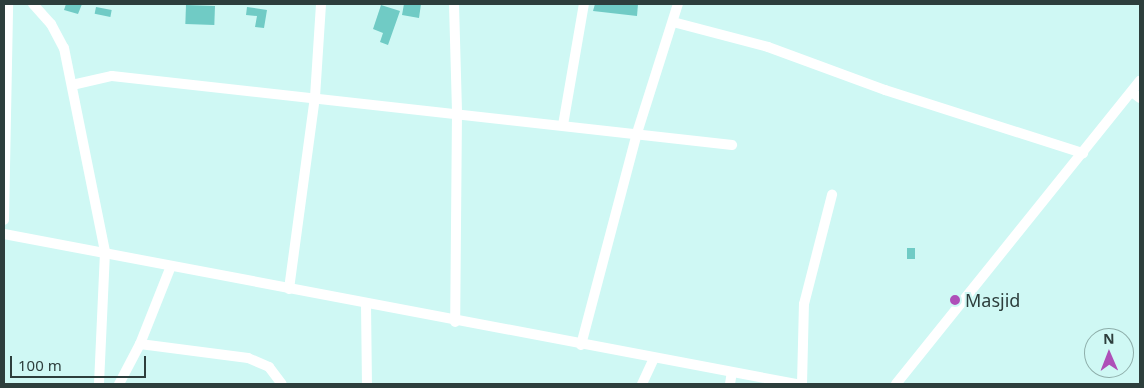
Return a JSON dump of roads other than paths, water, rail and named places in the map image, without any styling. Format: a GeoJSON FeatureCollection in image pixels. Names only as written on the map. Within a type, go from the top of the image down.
{"type":"FeatureCollection","features":[{"type":"Feature","properties":{"kind":"street"},"geometry":{"type":"LineString","coordinates":[[4,220],[8,4]]}},
{"type":"Feature","properties":{"kind":"street"},"geometry":{"type":"LineString","coordinates":[[33,4],[51,24],[64,48],[105,252],[99,384]]}},
{"type":"Feature","properties":{"kind":"street"},"geometry":{"type":"LineString","coordinates":[[289,289],[315,97],[321,4]]}},
{"type":"Feature","properties":{"kind":"street"},"geometry":{"type":"LineString","coordinates":[[454,4],[457,112],[455,322]]}},
{"type":"Feature","properties":{"kind":"street"},"geometry":{"type":"LineString","coordinates":[[563,125],[584,4]]}},
{"type":"Feature","properties":{"kind":"street"},"geometry":{"type":"LineString","coordinates":[[581,345],[637,133],[678,4]]}},
{"type":"Feature","properties":{"kind":"street"},"geometry":{"type":"LineString","coordinates":[[672,22],[768,47],[885,90],[1083,152]]}},
{"type":"Feature","properties":{"kind":"street"},"geometry":{"type":"LineString","coordinates":[[72,85],[112,76],[457,112],[732,144]]}},
{"type":"Feature","properties":{"kind":"street"},"geometry":{"type":"LineString","coordinates":[[896,384],[1083,152],[1136,95],[1140,81]]}},
{"type":"Feature","properties":{"kind":"street"},"geometry":{"type":"LineString","coordinates":[[802,384],[804,304],[832,195]]}},
{"type":"Feature","properties":{"kind":"street"},"geometry":{"type":"LineString","coordinates":[[4,234],[105,252],[455,322],[796,384]]}},
{"type":"Feature","properties":{"kind":"street"},"geometry":{"type":"LineString","coordinates":[[119,384],[140,344],[171,266]]}},
{"type":"Feature","properties":{"kind":"street"},"geometry":{"type":"LineString","coordinates":[[366,304],[367,384]]}},
{"type":"Feature","properties":{"kind":"street"},"geometry":{"type":"LineString","coordinates":[[140,344],[248,358],[269,367],[282,384]]}},
{"type":"Feature","properties":{"kind":"street"},"geometry":{"type":"LineString","coordinates":[[642,384],[654,358]]}},
{"type":"Feature","properties":{"kind":"street"},"geometry":{"type":"LineString","coordinates":[[730,384],[732,372]]}},
{"type":"Feature","properties":{"kind":"place","name":"Masjid"},"geometry":{"type":"Point","coordinates":[955,300]}}]}
